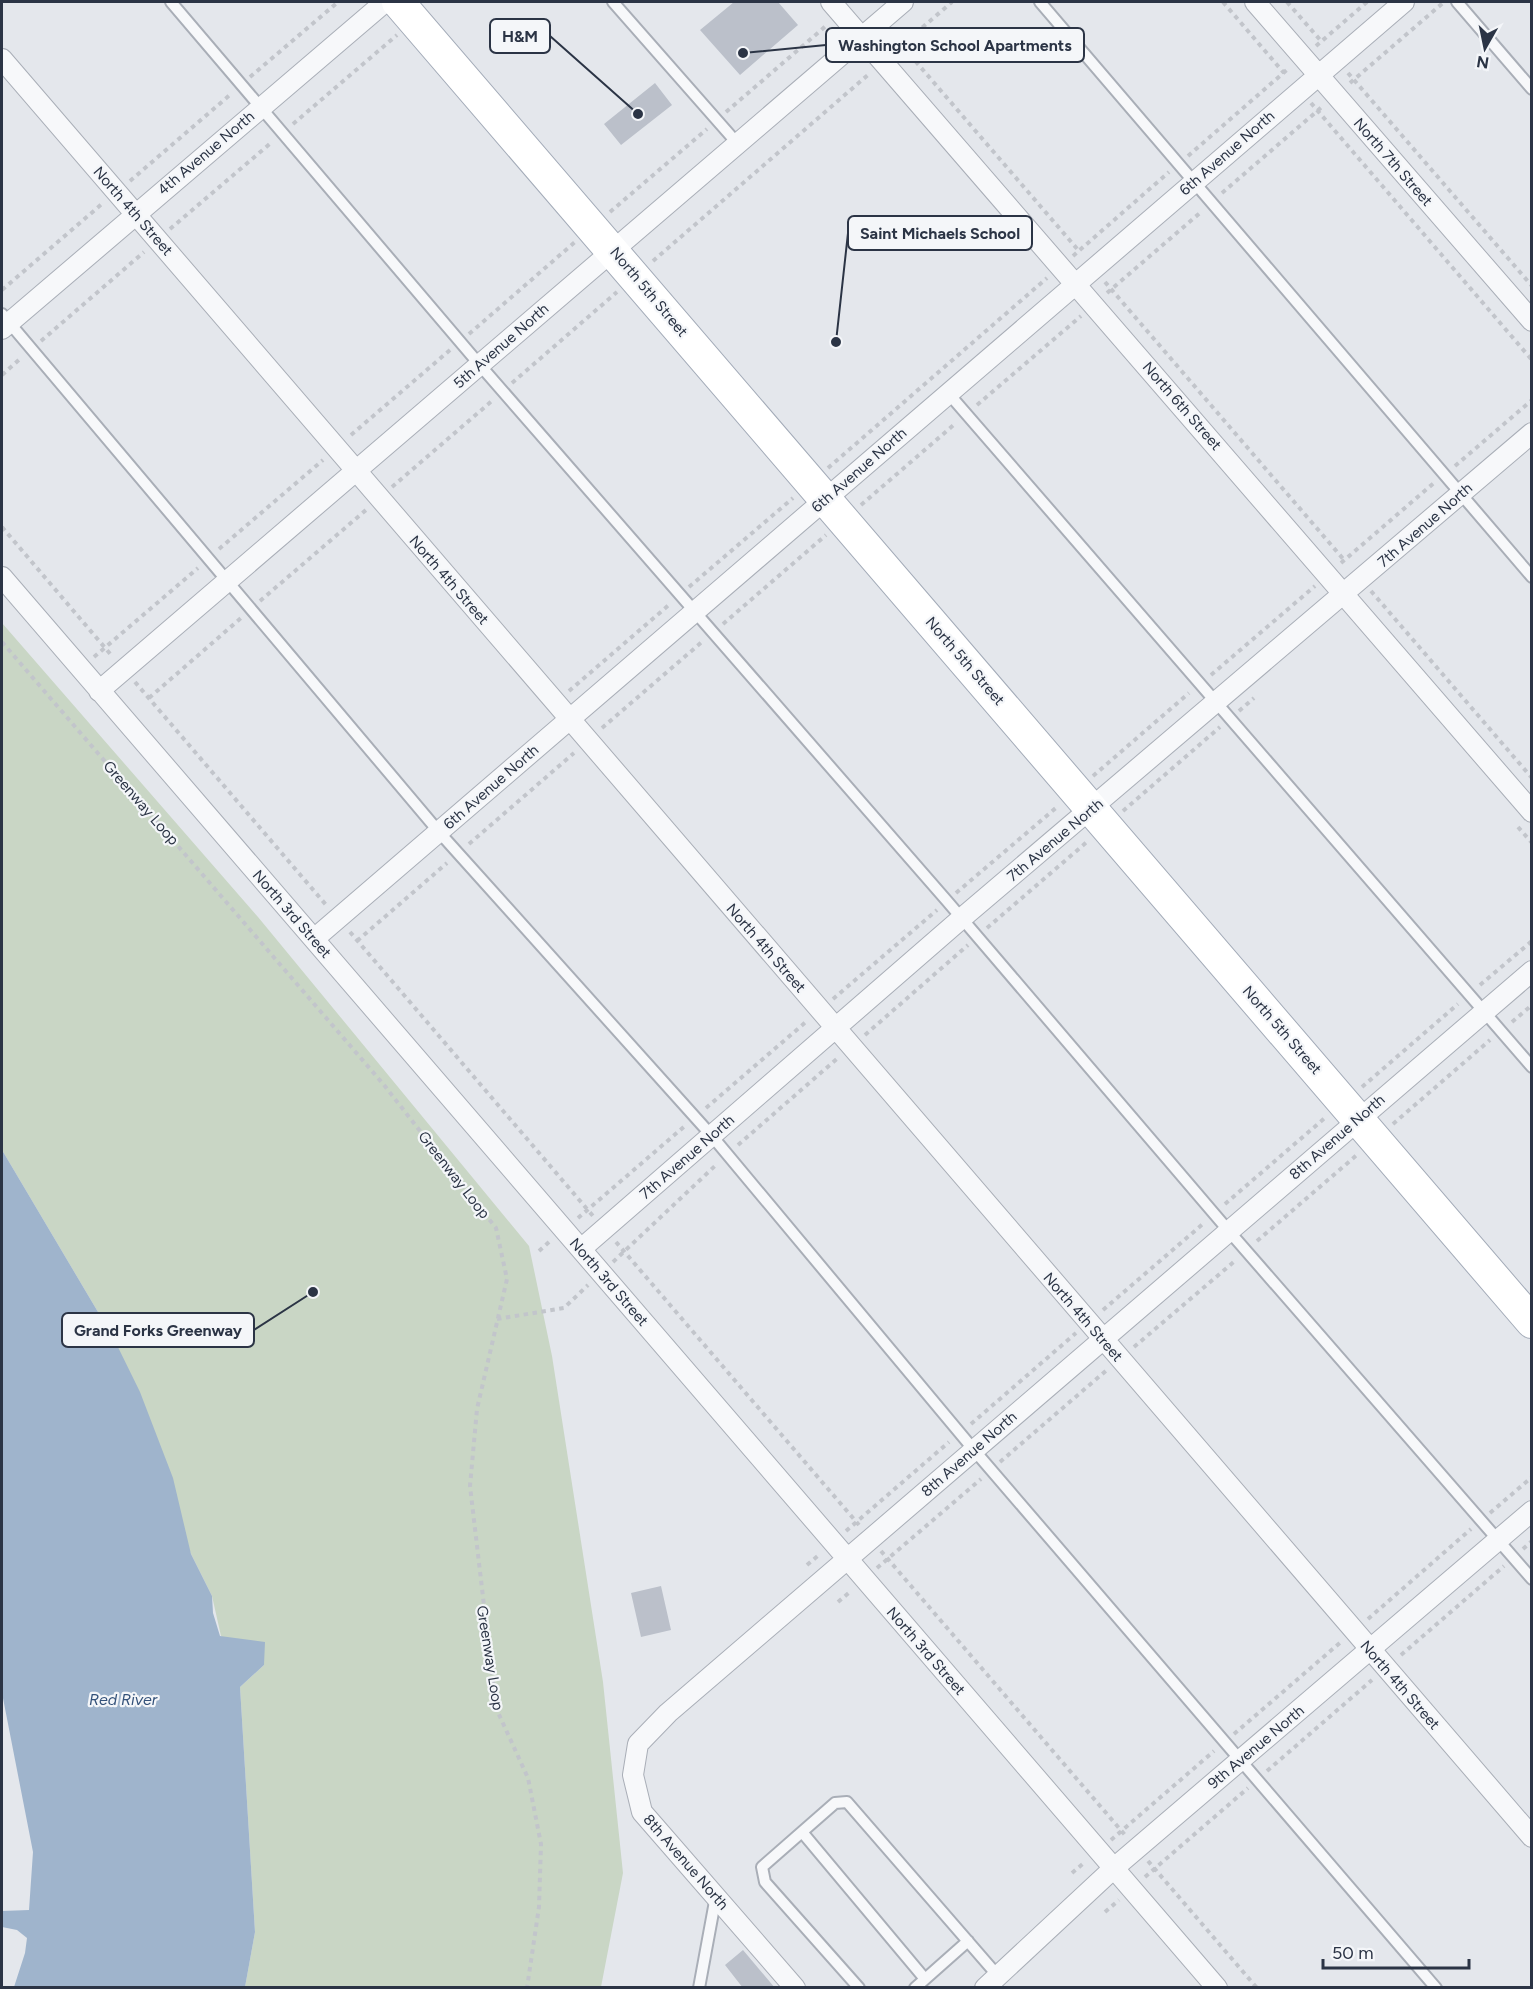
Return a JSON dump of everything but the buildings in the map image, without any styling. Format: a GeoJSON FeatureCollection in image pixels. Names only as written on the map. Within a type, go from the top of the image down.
{"type":"FeatureCollection","features":[{"type":"Feature","properties":{"kind":"main road","name":"North 5th Street"},"geometry":{"type":"LineString","coordinates":[[406,11],[613,249],[826,501],[1360,1119],[1532,1322]]}},
{"type":"Feature","properties":{"kind":"street","name":"4th Avenue North"},"geometry":{"type":"LineString","coordinates":[[4,322],[385,2]]}},
{"type":"Feature","properties":{"kind":"street","name":"North 6th Street"},"geometry":{"type":"LineString","coordinates":[[831,2],[1532,812]]}},
{"type":"Feature","properties":{"kind":"street","name":"5th Avenue North"},"geometry":{"type":"LineString","coordinates":[[99,692],[903,2]]}},
{"type":"Feature","properties":{"kind":"street","name":"North 7th Street"},"geometry":{"type":"LineString","coordinates":[[1255,2],[1532,321]]}},
{"type":"Feature","properties":{"kind":"street","name":"6th Avenue North"},"geometry":{"type":"LineString","coordinates":[[314,939],[1404,2]]}},
{"type":"Feature","properties":{"kind":"street","name":"North 4th Street"},"geometry":{"type":"LineString","coordinates":[[2,59],[1532,1837]]}},
{"type":"Feature","properties":{"kind":"street","name":"7th Avenue North"},"geometry":{"type":"LineString","coordinates":[[581,1249],[1092,808],[1217,703],[1351,601],[1461,494],[1532,433]]}},
{"type":"Feature","properties":{"kind":"street","name":"North 3rd Street"},"geometry":{"type":"LineString","coordinates":[[2,577],[1217,1988]]}},
{"type":"Feature","properties":{"kind":"street","name":"8th Avenue North"},"geometry":{"type":"LineString","coordinates":[[795,1988],[642,1812],[633,1776],[638,1744],[668,1713],[1532,971]]}},
{"type":"Feature","properties":{"kind":"street","name":"9th Avenue North"},"geometry":{"type":"LineString","coordinates":[[992,1982],[1114,1868],[1532,1511]]}},
{"type":"Feature","properties":{"kind":"lane"},"geometry":{"type":"LineString","coordinates":[[171,2],[479,364],[962,918],[1214,1214],[1532,1579]]}},
{"type":"Feature","properties":{"kind":"lane"},"geometry":{"type":"LineString","coordinates":[[613,2],[737,143]]}},
{"type":"Feature","properties":{"kind":"lane"},"geometry":{"type":"LineString","coordinates":[[1040,2],[1532,577]]}},
{"type":"Feature","properties":{"kind":"lane"},"geometry":{"type":"LineString","coordinates":[[1457,2],[1532,88]]}},
{"type":"Feature","properties":{"kind":"lane"},"geometry":{"type":"LineString","coordinates":[[4,322],[31,349],[226,582],[458,853],[712,1136],[960,1433],[1436,1988]]}},
{"type":"Feature","properties":{"kind":"lane"},"geometry":{"type":"LineString","coordinates":[[949,394],[1532,1067]]}},
{"type":"Feature","properties":{"kind":"lane"},"geometry":{"type":"LineString","coordinates":[[859,1988],[765,1882],[762,1867],[835,1803],[847,1802],[968,1941],[992,1982]]}},
{"type":"Feature","properties":{"kind":"lane"},"geometry":{"type":"LineString","coordinates":[[802,1832],[925,1978]]}},
{"type":"Feature","properties":{"kind":"lane"},"geometry":{"type":"LineString","coordinates":[[702,1986],[716,1896]]}},
{"type":"Feature","properties":{"kind":"lane"},"geometry":{"type":"LineString","coordinates":[[915,1988],[968,1941]]}},
{"type":"Feature","properties":{"kind":"path"},"geometry":{"type":"LineString","coordinates":[[2,290],[338,2]]}},
{"type":"Feature","properties":{"kind":"path"},"geometry":{"type":"LineString","coordinates":[[148,698],[952,2]]}},
{"type":"Feature","properties":{"kind":"path"},"geometry":{"type":"LineString","coordinates":[[1223,2],[1532,360]]}},
{"type":"Feature","properties":{"kind":"path"},"geometry":{"type":"LineString","coordinates":[[1287,2],[1532,286]]}},
{"type":"Feature","properties":{"kind":"path"},"geometry":{"type":"LineString","coordinates":[[357,940],[714,632],[826,501],[1060,267],[1367,2]]}},
{"type":"Feature","properties":{"kind":"path"},"geometry":{"type":"LineString","coordinates":[[556,703],[681,595],[826,501],[967,414],[1444,2]]}},
{"type":"Feature","properties":{"kind":"path"},"geometry":{"type":"LineString","coordinates":[[2,375],[282,134],[406,11]]}},
{"type":"Feature","properties":{"kind":"path"},"geometry":{"type":"LineString","coordinates":[[881,21],[1532,778]]}},
{"type":"Feature","properties":{"kind":"path"},"geometry":{"type":"LineString","coordinates":[[497,1319],[564,1308],[727,1154],[978,937],[1200,684],[1532,400]]}},
{"type":"Feature","properties":{"kind":"path"},"geometry":{"type":"LineString","coordinates":[[2,527],[1257,1988]]}},
{"type":"Feature","properties":{"kind":"path"},"geometry":{"type":"LineString","coordinates":[[1351,601],[1367,587],[1383,586]]}},
{"type":"Feature","properties":{"kind":"path","name":"Greenway Loop"},"geometry":{"type":"LineString","coordinates":[[2,642],[384,1085],[496,1228],[507,1279],[477,1409],[470,1486],[496,1708],[528,1778],[541,1844],[539,1907],[527,1988]]}},
{"type":"Feature","properties":{"kind":"path"},"geometry":{"type":"LineString","coordinates":[[539,1251],[947,901],[1230,718],[1256,696]]}},
{"type":"Feature","properties":{"kind":"path"},"geometry":{"type":"LineString","coordinates":[[301,923],[333,896]]}},
{"type":"Feature","properties":{"kind":"path"},"geometry":{"type":"LineString","coordinates":[[838,1602],[1246,1251],[1469,994],[1532,941]]}},
{"type":"Feature","properties":{"kind":"path"},"geometry":{"type":"LineString","coordinates":[[807,1565],[1214,1214],[1501,1031],[1532,1005]]}},
{"type":"Feature","properties":{"kind":"path"},"geometry":{"type":"LineString","coordinates":[[1072,1874],[1532,1477]]}},
{"type":"Feature","properties":{"kind":"path"},"geometry":{"type":"LineString","coordinates":[[1105,1912],[1532,1542]]}},
{"type":"Feature","properties":{"kind":"green space"},"geometry":{"type":"Polygon","coordinates":[[[2,623],[258,917],[529,1246],[552,1356],[603,1682],[623,1873],[601,1987],[245,1987],[255,1932],[240,1687],[264,1665],[221,1636],[212,1596],[191,1554],[114,1339],[2,1150],[2,623]]]}},
{"type":"Feature","properties":{"kind":"water","name":"Red River"},"geometry":{"type":"Polygon","coordinates":[[[2,1150],[114,1339],[140,1392],[173,1478],[191,1554],[212,1596],[213,1613],[220,1636],[265,1642],[264,1665],[240,1687],[255,1932],[245,1987],[14,1987],[25,1953],[27,1938],[17,1930],[2,1927],[2,1911],[29,1910],[33,1852],[2,1693],[2,1150]]]}},
{"type":"Feature","properties":{"kind":"place","name":"Washington School Apartments"},"geometry":{"type":"Point","coordinates":[743,53]}},
{"type":"Feature","properties":{"kind":"place","name":"H&M"},"geometry":{"type":"Point","coordinates":[638,114]}},
{"type":"Feature","properties":{"kind":"place","name":"Saint Michaels School"},"geometry":{"type":"Point","coordinates":[836,342]}},
{"type":"Feature","properties":{"kind":"place","name":"Grand Forks Greenway"},"geometry":{"type":"Point","coordinates":[313,1292]}}]}
